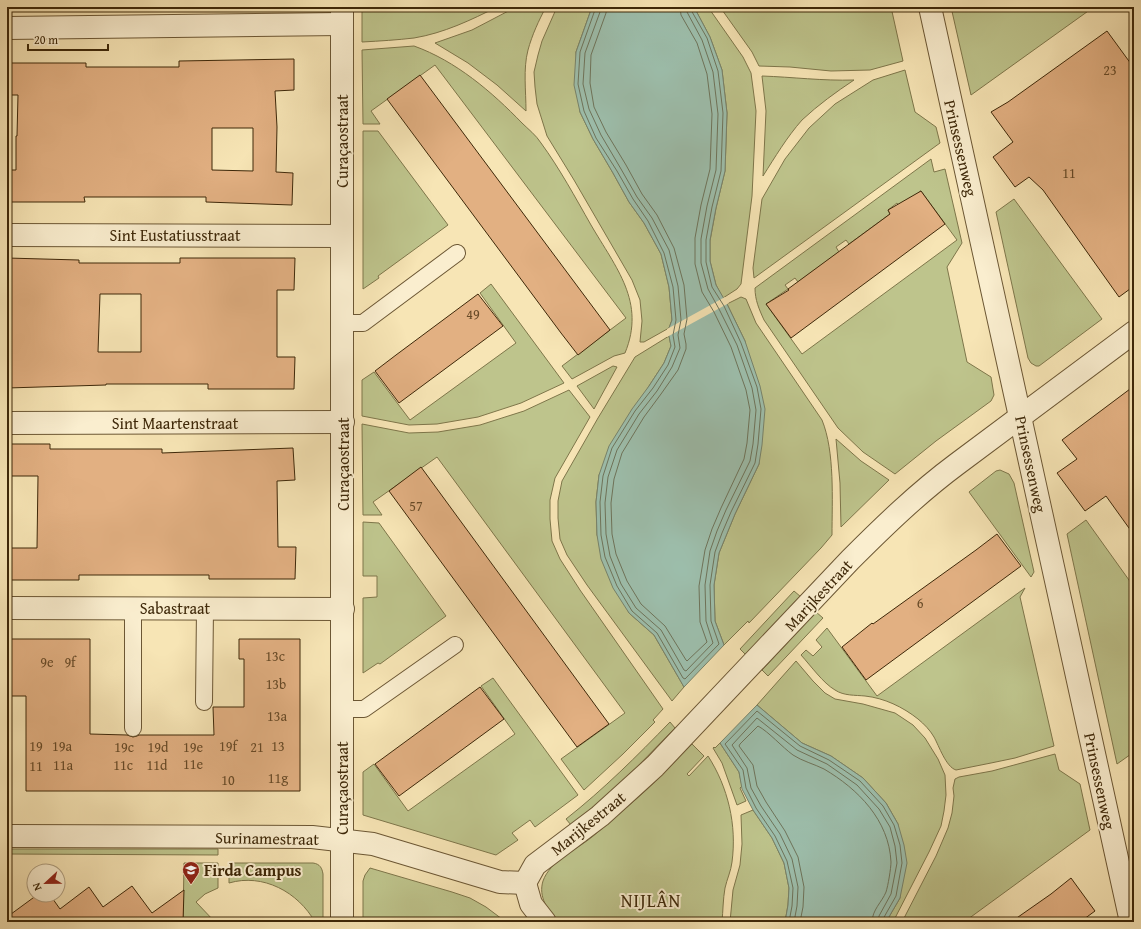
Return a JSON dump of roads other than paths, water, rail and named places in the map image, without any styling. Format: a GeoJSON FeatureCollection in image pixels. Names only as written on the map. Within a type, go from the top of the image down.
{"type":"FeatureCollection","features":[{"type":"Feature","properties":{"kind":"street","name":"Prinsessenweg"},"geometry":{"type":"LineString","coordinates":[[930,7],[1131,922]]}},
{"type":"Feature","properties":{"kind":"street"},"geometry":{"type":"LineString","coordinates":[[7,28],[341,15]]}},
{"type":"Feature","properties":{"kind":"street","name":"Curaçaostraat"},"geometry":{"type":"LineString","coordinates":[[341,15],[343,422],[342,922]]}},
{"type":"Feature","properties":{"kind":"street","name":"Sint Eustatiusstraat"},"geometry":{"type":"LineString","coordinates":[[7,234],[342,236]]}},
{"type":"Feature","properties":{"kind":"street","name":"Marijkestraat"},"geometry":{"type":"LineString","coordinates":[[525,883],[535,865],[600,816],[655,766],[883,526],[933,482],[1134,332]]}},
{"type":"Feature","properties":{"kind":"street","name":"Sint Maartenstraat"},"geometry":{"type":"LineString","coordinates":[[7,423],[343,422]]}},
{"type":"Feature","properties":{"kind":"street","name":"Sabastraat"},"geometry":{"type":"LineString","coordinates":[[7,608],[343,609]]}},
{"type":"Feature","properties":{"kind":"street","name":"Surinamestraat"},"geometry":{"type":"LineString","coordinates":[[7,836],[312,837],[373,844],[500,882],[525,883]]}},
{"type":"Feature","properties":{"kind":"street"},"geometry":{"type":"LineString","coordinates":[[525,883],[531,904],[545,922]]}},
{"type":"Feature","properties":{"kind":"lane"},"geometry":{"type":"LineString","coordinates":[[342,323],[363,323],[457,253]]}},
{"type":"Feature","properties":{"kind":"lane"},"geometry":{"type":"LineString","coordinates":[[133,728],[134,608]]}},
{"type":"Feature","properties":{"kind":"lane"},"geometry":{"type":"LineString","coordinates":[[204,702],[205,608]]}},
{"type":"Feature","properties":{"kind":"lane"},"geometry":{"type":"LineString","coordinates":[[342,710],[364,709],[455,645]]}},
{"type":"Feature","properties":{"kind":"water"},"geometry":{"type":"Polygon","coordinates":[[[592,7],[694,7],[710,37],[722,70],[727,113],[725,171],[710,240],[710,261],[716,285],[745,341],[760,386],[765,409],[759,464],[735,514],[719,553],[714,585],[715,621],[724,645],[684,687],[654,635],[629,613],[613,588],[601,559],[597,535],[596,502],[599,475],[609,446],[632,409],[664,363],[671,346],[669,328],[672,320],[669,287],[661,254],[593,139],[580,112],[574,85],[576,52],[592,7]]]}},
{"type":"Feature","properties":{"kind":"water"},"geometry":{"type":"Polygon","coordinates":[[[757,705],[802,743],[831,756],[863,778],[886,803],[898,824],[907,863],[900,898],[886,922],[785,922],[789,888],[784,863],[772,838],[753,810],[742,789],[739,772],[720,743],[757,705]]]}},
{"type":"Feature","properties":{"kind":"place","name":"Firda Campus"},"geometry":{"type":"Point","coordinates":[191,885]}},
{"type":"Feature","properties":{"kind":"district","name":"NIJLÂN"},"geometry":{"type":"Point","coordinates":[651,901]}}]}
